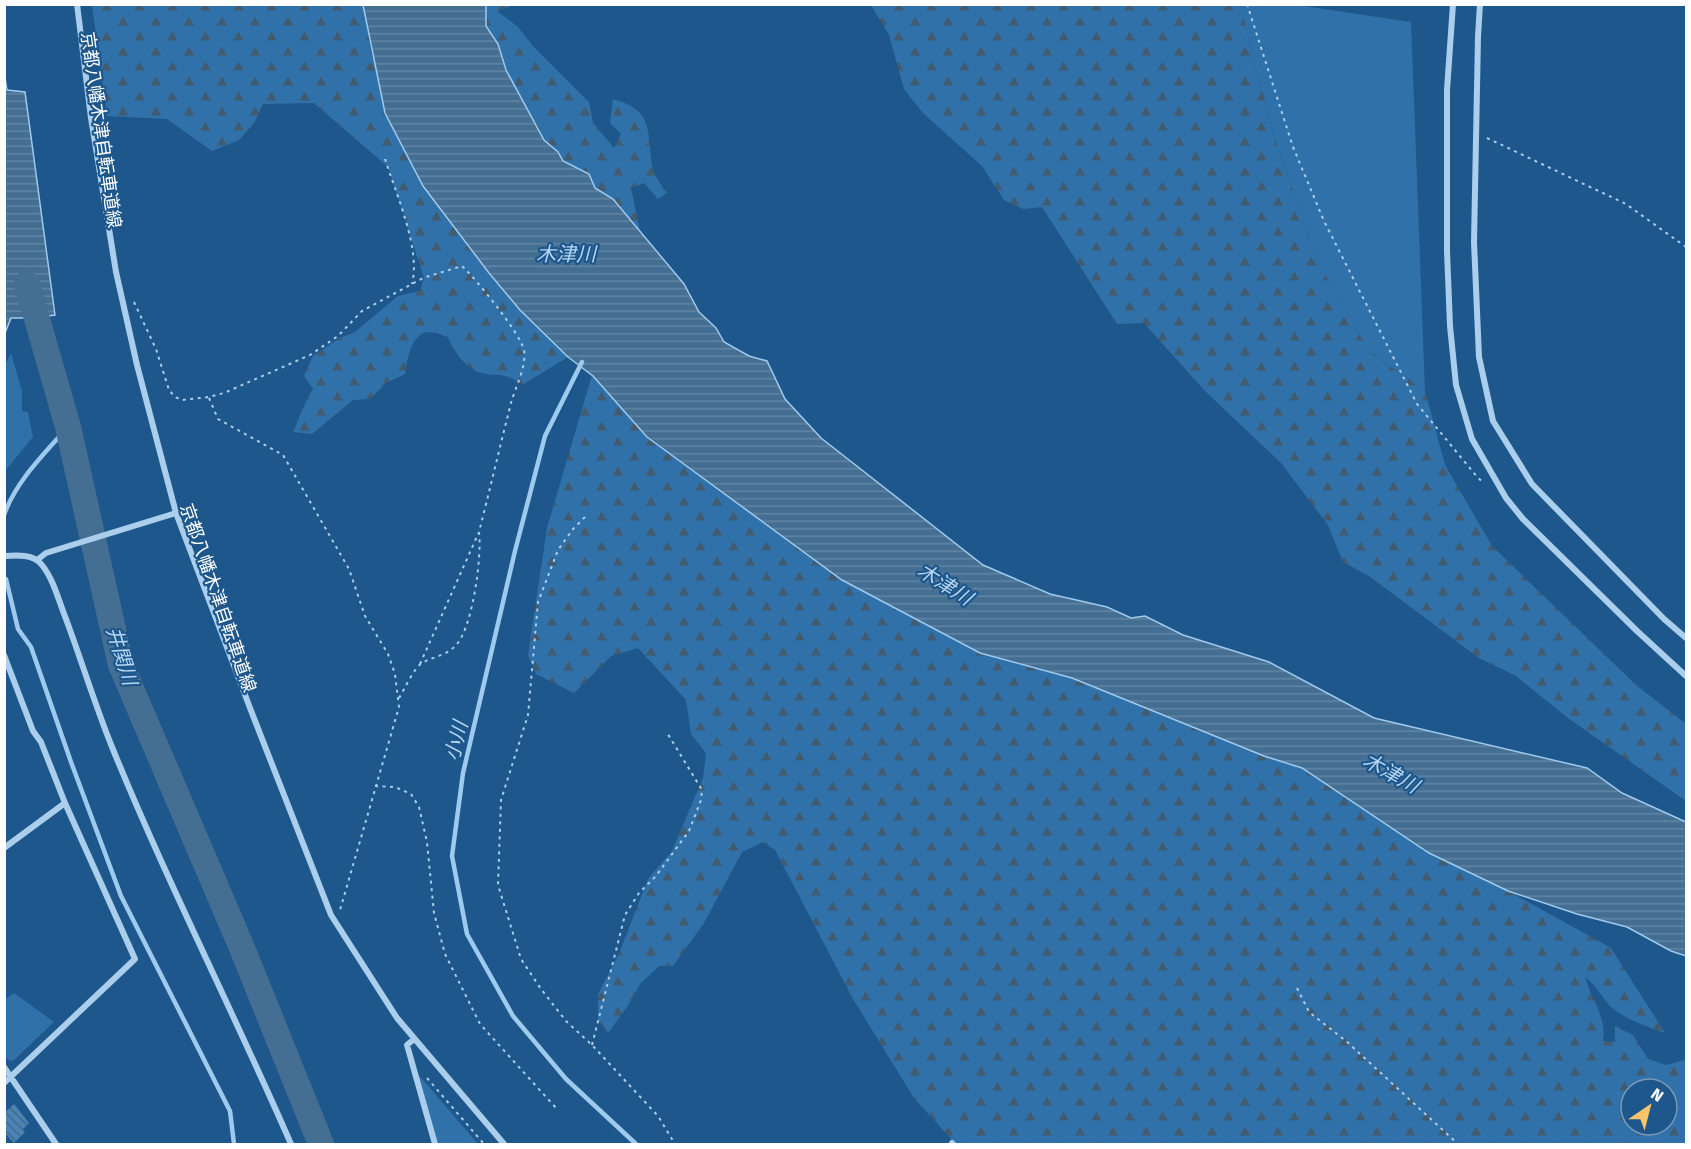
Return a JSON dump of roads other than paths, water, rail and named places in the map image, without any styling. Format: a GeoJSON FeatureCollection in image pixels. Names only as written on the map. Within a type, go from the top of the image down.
{"type":"FeatureCollection","features":[{"type":"Feature","properties":{"kind":"street"},"geometry":{"type":"LineString","coordinates":[[77,4],[91,118],[117,278],[174,514],[310,864],[337,924],[388,1007],[504,1144]]}},
{"type":"Feature","properties":{"kind":"street"},"geometry":{"type":"LineString","coordinates":[[1453,4],[1447,90],[1449,304],[1456,386],[1472,439],[1506,498],[1523,519],[1686,676]]}},
{"type":"Feature","properties":{"kind":"street"},"geometry":{"type":"LineString","coordinates":[[1480,4],[1474,242],[1479,357],[1493,421],[1532,484],[1686,638]]}},
{"type":"Feature","properties":{"kind":"street"},"geometry":{"type":"LineString","coordinates":[[37,560],[46,553],[174,514]]}},
{"type":"Feature","properties":{"kind":"street"},"geometry":{"type":"LineString","coordinates":[[4,556],[26,556],[37,560],[42,565],[56,595],[113,749],[291,1144]]}},
{"type":"Feature","properties":{"kind":"street"},"geometry":{"type":"LineString","coordinates":[[4,655],[33,732],[41,742],[65,803],[135,959],[4,1083]]}},
{"type":"Feature","properties":{"kind":"street"},"geometry":{"type":"LineString","coordinates":[[4,848],[65,803]]}},
{"type":"Feature","properties":{"kind":"street"},"geometry":{"type":"LineString","coordinates":[[414,1039],[407,1045],[435,1144]]}},
{"type":"Feature","properties":{"kind":"street"},"geometry":{"type":"LineString","coordinates":[[4,1067],[56,1144]]}},
{"type":"Feature","properties":{"kind":"water","name":"木津川"},"geometry":{"type":"Polygon","coordinates":[[[363,5],[486,5],[486,26],[498,44],[506,70],[544,140],[558,152],[563,161],[589,174],[595,188],[613,199],[684,284],[699,312],[716,328],[724,342],[749,356],[767,361],[785,399],[821,438],[983,565],[1050,594],[1107,607],[1131,618],[1145,616],[1183,635],[1269,662],[1374,718],[1587,768],[1622,793],[1686,822],[1686,956],[1671,951],[1627,927],[1577,914],[1508,891],[1429,853],[1302,768],[1264,756],[1072,678],[980,653],[842,580],[647,437],[593,376],[568,357],[520,310],[489,273],[423,186],[385,113],[363,5]]]}},
{"type":"Feature","properties":{"kind":"water"},"geometry":{"type":"Polygon","coordinates":[[[4,72],[7,90],[25,92],[55,315],[11,318],[5,333],[4,72]]]}},
{"type":"Feature","properties":{"kind":"waterway","name":"井関川"},"geometry":{"type":"LineString","coordinates":[[27,284],[68,427],[121,665],[242,948],[321,1144]]}},
{"type":"Feature","properties":{"kind":"waterway","name":"小川"},"geometry":{"type":"LineString","coordinates":[[582,362],[545,436],[515,551],[463,773],[452,856],[467,934],[513,1016],[566,1079],[636,1144]]}},
{"type":"Feature","properties":{"kind":"waterway"},"geometry":{"type":"LineString","coordinates":[[4,515],[23,479],[68,427]]}},
{"type":"Feature","properties":{"kind":"waterway"},"geometry":{"type":"LineString","coordinates":[[6,579],[18,629],[31,647],[121,896],[230,1111],[234,1144]]}}]}
